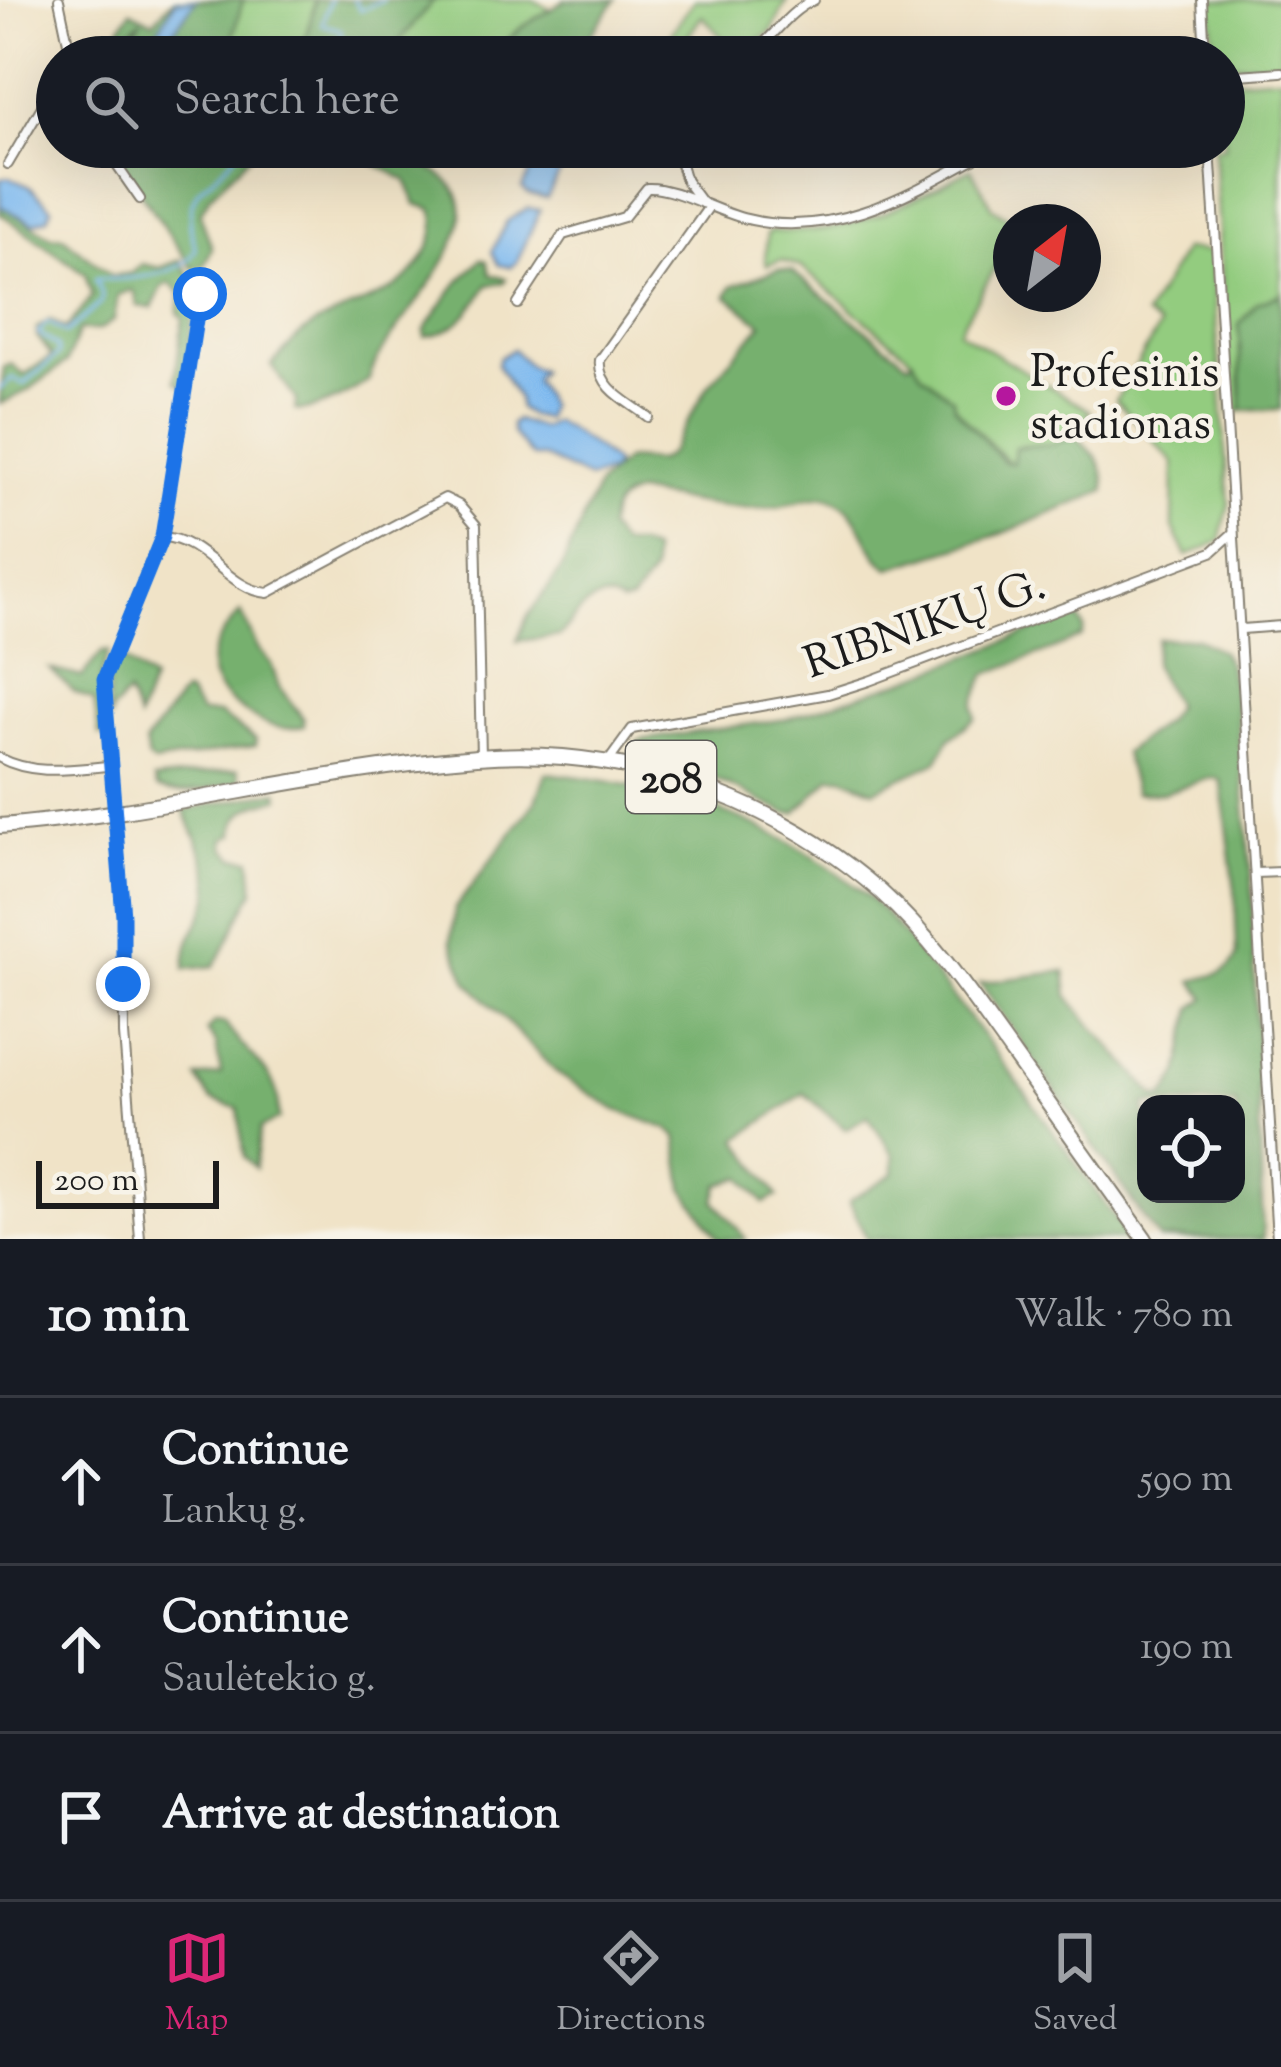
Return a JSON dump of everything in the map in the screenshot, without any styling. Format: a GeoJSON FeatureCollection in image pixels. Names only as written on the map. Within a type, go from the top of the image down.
{"type":"FeatureCollection","features":[{"type":"Feature","properties":{"kind":"highway","name":"208"},"geometry":{"type":"LineString","coordinates":[[0,826],[481,757],[547,756],[614,763],[710,790],[824,850],[880,892],[960,981],[1145,1239]]}},
{"type":"Feature","properties":{"kind":"street"},"geometry":{"type":"LineString","coordinates":[[58,0],[66,36]]}},
{"type":"Feature","properties":{"kind":"street"},"geometry":{"type":"LineString","coordinates":[[773,36],[795,10],[814,0]]}},
{"type":"Feature","properties":{"kind":"street"},"geometry":{"type":"LineString","coordinates":[[1202,0],[1204,36]]}},
{"type":"Feature","properties":{"kind":"street"},"geometry":{"type":"LineString","coordinates":[[1245,75],[1281,72]]}},
{"type":"Feature","properties":{"kind":"street"},"geometry":{"type":"LineString","coordinates":[[8,164],[36,117]]}},
{"type":"Feature","properties":{"kind":"street"},"geometry":{"type":"LineString","coordinates":[[118,168],[140,200]]}},
{"type":"Feature","properties":{"kind":"street"},"geometry":{"type":"LineString","coordinates":[[682,168],[686,181],[708,208]]}},
{"type":"Feature","properties":{"kind":"street"},"geometry":{"type":"LineString","coordinates":[[518,304],[563,235],[625,217],[647,188],[661,188],[708,208],[761,222],[796,224],[855,215],[892,202],[955,168]]}},
{"type":"Feature","properties":{"kind":"street"},"geometry":{"type":"LineString","coordinates":[[1211,168],[1277,1239]]}},
{"type":"Feature","properties":{"kind":"street"},"geometry":{"type":"LineString","coordinates":[[648,417],[605,383],[598,372],[600,360],[708,208]]}},
{"type":"Feature","properties":{"kind":"street"},"geometry":{"type":"LineString","coordinates":[[140,1239],[124,1034],[122,901],[104,679],[162,537],[200,294]]}},
{"type":"Feature","properties":{"kind":"street"},"geometry":{"type":"LineString","coordinates":[[162,537],[192,544],[248,588],[268,593],[445,499],[459,505],[476,525],[481,757]]}},
{"type":"Feature","properties":{"kind":"street","name":"RIBNIKŲ G."},"geometry":{"type":"LineString","coordinates":[[614,763],[623,737],[639,727],[793,701],[869,681],[1212,552],[1233,531]]}},
{"type":"Feature","properties":{"kind":"street"},"geometry":{"type":"LineString","coordinates":[[1242,629],[1281,626]]}},
{"type":"Feature","properties":{"kind":"street"},"geometry":{"type":"LineString","coordinates":[[0,758],[27,769],[108,766]]}},
{"type":"Feature","properties":{"kind":"street"},"geometry":{"type":"LineString","coordinates":[[1256,873],[1281,872]]}},
{"type":"Feature","properties":{"kind":"green space"},"geometry":{"type":"Polygon","coordinates":[[[173,0],[362,0],[339,36],[115,36],[131,11],[153,22],[173,0]]]}},
{"type":"Feature","properties":{"kind":"green space"},"geometry":{"type":"Polygon","coordinates":[[[176,0],[155,36],[132,36],[142,20],[124,36],[115,36],[131,11],[153,22],[176,0]]]}},
{"type":"Feature","properties":{"kind":"green space"},"geometry":{"type":"Polygon","coordinates":[[[196,0],[243,0],[233,36],[172,36],[196,0]]]}},
{"type":"Feature","properties":{"kind":"green space"},"geometry":{"type":"Polygon","coordinates":[[[315,0],[434,0],[404,36],[308,33],[315,0]]]}},
{"type":"Feature","properties":{"kind":"green space"},"geometry":{"type":"Polygon","coordinates":[[[434,0],[533,0],[551,9],[512,36],[404,36],[434,0]]]}},
{"type":"Feature","properties":{"kind":"green space"},"geometry":{"type":"Polygon","coordinates":[[[566,0],[616,0],[589,36],[512,36],[566,0]]]}},
{"type":"Feature","properties":{"kind":"green space"},"geometry":{"type":"Polygon","coordinates":[[[694,0],[787,0],[765,36],[720,36],[702,16],[688,36],[669,36],[694,0]]]}},
{"type":"Feature","properties":{"kind":"green space"},"geometry":{"type":"Polygon","coordinates":[[[1211,0],[1281,0],[1281,62],[1245,64],[1245,36],[1213,36],[1211,0]]]}},
{"type":"Feature","properties":{"kind":"green space"},"geometry":{"type":"Polygon","coordinates":[[[1281,76],[1281,294],[1257,303],[1239,325],[1242,411],[1230,413],[1215,168],[1245,168],[1245,79],[1281,76]]]}},
{"type":"Feature","properties":{"kind":"green space"},"geometry":{"type":"Polygon","coordinates":[[[123,168],[237,168],[210,196],[200,214],[212,248],[204,266],[193,269],[123,168]]]}},
{"type":"Feature","properties":{"kind":"green space"},"geometry":{"type":"Polygon","coordinates":[[[383,168],[429,168],[457,193],[461,217],[453,244],[378,357],[369,380],[322,405],[295,410],[296,400],[271,365],[304,332],[402,282],[426,253],[433,237],[432,209],[416,204],[406,180],[383,168]]]}},
{"type":"Feature","properties":{"kind":"green space"},"geometry":{"type":"Polygon","coordinates":[[[971,169],[993,208],[993,272],[958,331],[1090,411],[1064,441],[1046,447],[1023,445],[1011,465],[913,359],[801,267],[781,260],[767,265],[767,234],[771,231],[827,229],[899,206],[971,169]]]}},
{"type":"Feature","properties":{"kind":"green space"},"geometry":{"type":"Polygon","coordinates":[[[1,206],[52,237],[62,236],[112,276],[132,273],[142,264],[160,268],[180,260],[197,287],[183,387],[175,381],[183,318],[178,313],[181,293],[170,283],[162,287],[152,308],[137,306],[131,290],[118,295],[114,320],[99,330],[79,330],[67,362],[0,404],[4,367],[11,364],[24,375],[52,356],[37,336],[37,328],[50,320],[66,329],[92,296],[85,274],[0,213],[1,206]]]}},
{"type":"Feature","properties":{"kind":"green space"},"geometry":{"type":"Polygon","coordinates":[[[1184,249],[1211,252],[1229,504],[1220,541],[1187,556],[1173,528],[1174,463],[1116,400],[1160,326],[1145,316],[1184,249]]]}},
{"type":"Feature","properties":{"kind":"green space"},"geometry":{"type":"Polygon","coordinates":[[[481,259],[487,261],[491,275],[506,278],[504,283],[488,285],[454,325],[425,336],[425,329],[455,286],[481,259]]]}},
{"type":"Feature","properties":{"kind":"green space"},"geometry":{"type":"Polygon","coordinates":[[[779,269],[792,271],[908,363],[913,359],[922,374],[953,398],[954,406],[1004,462],[1013,463],[1015,447],[1054,444],[1075,436],[1098,460],[1105,491],[1004,533],[890,568],[848,509],[832,499],[741,508],[636,493],[615,506],[608,529],[621,545],[638,545],[652,552],[653,572],[631,602],[593,601],[560,636],[517,641],[527,617],[559,573],[598,485],[627,459],[658,461],[669,454],[708,386],[762,324],[727,296],[732,286],[779,269]]]}},
{"type":"Feature","properties":{"kind":"green space"},"geometry":{"type":"Polygon","coordinates":[[[1281,294],[1281,409],[1242,411],[1239,325],[1257,303],[1281,294]]]}},
{"type":"Feature","properties":{"kind":"green space"},"geometry":{"type":"Polygon","coordinates":[[[241,612],[304,726],[283,728],[257,720],[234,705],[214,681],[212,655],[241,612]]]}},
{"type":"Feature","properties":{"kind":"green space"},"geometry":{"type":"Polygon","coordinates":[[[1072,616],[1084,628],[1082,636],[986,675],[974,704],[976,718],[950,738],[937,761],[874,790],[831,777],[796,813],[786,813],[709,776],[636,754],[634,745],[641,740],[787,719],[1072,616]]]}},
{"type":"Feature","properties":{"kind":"green space"},"geometry":{"type":"Polygon","coordinates":[[[1197,638],[1221,651],[1229,665],[1252,889],[1263,1239],[1159,1239],[980,983],[1065,971],[1068,995],[1076,1007],[1154,1095],[1137,1095],[1137,1203],[1245,1203],[1245,1095],[1165,1095],[1179,1074],[1193,1008],[1206,998],[1193,981],[1225,970],[1237,955],[1235,891],[1219,779],[1163,793],[1135,793],[1124,753],[1166,720],[1175,706],[1153,664],[1157,639],[1197,638]]]}},
{"type":"Feature","properties":{"kind":"green space"},"geometry":{"type":"Polygon","coordinates":[[[109,651],[101,677],[105,735],[99,735],[94,701],[73,691],[50,669],[82,677],[102,652],[109,651]]]}},
{"type":"Feature","properties":{"kind":"green space"},"geometry":{"type":"Polygon","coordinates":[[[118,656],[152,681],[138,719],[128,694],[110,720],[108,680],[118,656]]]}},
{"type":"Feature","properties":{"kind":"green space"},"geometry":{"type":"Polygon","coordinates":[[[183,693],[200,713],[219,714],[256,740],[255,746],[154,763],[148,759],[145,743],[183,693]]]}},
{"type":"Feature","properties":{"kind":"green space"},"geometry":{"type":"Polygon","coordinates":[[[238,770],[240,780],[198,791],[165,791],[154,780],[238,770]]]}},
{"type":"Feature","properties":{"kind":"green space"},"geometry":{"type":"Polygon","coordinates":[[[546,773],[630,786],[712,808],[789,842],[860,890],[892,921],[964,1011],[1130,1239],[867,1239],[849,1201],[894,1173],[894,1155],[868,1116],[845,1129],[804,1093],[738,1139],[778,1196],[764,1203],[742,1177],[719,1185],[715,1201],[746,1239],[719,1239],[684,1189],[677,1137],[668,1129],[617,1110],[558,1074],[468,982],[451,941],[455,908],[536,801],[546,773]]]}},
{"type":"Feature","properties":{"kind":"green space"},"geometry":{"type":"Polygon","coordinates":[[[278,791],[280,798],[243,813],[234,834],[225,839],[234,857],[251,859],[254,891],[225,948],[214,966],[185,969],[190,940],[207,905],[210,881],[184,810],[278,791]]]}},
{"type":"Feature","properties":{"kind":"green space"},"geometry":{"type":"Polygon","coordinates":[[[215,1022],[225,1023],[271,1079],[276,1092],[279,1119],[260,1129],[255,1168],[244,1157],[238,1108],[211,1100],[197,1078],[221,1074],[216,1043],[207,1031],[215,1022]]]}},
{"type":"Feature","properties":{"kind":"water"},"geometry":{"type":"Polygon","coordinates":[[[176,0],[196,0],[172,36],[155,36],[176,0]]]}},
{"type":"Feature","properties":{"kind":"water"},"geometry":{"type":"Polygon","coordinates":[[[532,168],[562,168],[547,198],[522,188],[532,168]]]}},
{"type":"Feature","properties":{"kind":"water"},"geometry":{"type":"Polygon","coordinates":[[[9,177],[30,187],[52,208],[48,218],[34,223],[0,206],[0,179],[9,177]]]}},
{"type":"Feature","properties":{"kind":"water"},"geometry":{"type":"Polygon","coordinates":[[[528,208],[540,210],[517,262],[511,267],[499,265],[492,252],[507,221],[528,208]]]}},
{"type":"Feature","properties":{"kind":"water"},"geometry":{"type":"Polygon","coordinates":[[[513,349],[540,371],[534,380],[548,405],[545,419],[519,408],[497,364],[513,349]]]}},
{"type":"Feature","properties":{"kind":"water"},"geometry":{"type":"Polygon","coordinates":[[[516,420],[542,428],[554,421],[615,464],[611,472],[589,479],[543,457],[532,457],[512,433],[511,424],[516,420]]]}},
{"type":"Feature","properties":{"kind":"waterway"},"geometry":{"type":"LineString","coordinates":[[330,0],[322,24],[341,30],[341,36]]}},
{"type":"Feature","properties":{"kind":"waterway"},"geometry":{"type":"LineString","coordinates":[[354,0],[361,10],[383,0]]}},
{"type":"Feature","properties":{"kind":"waterway"},"geometry":{"type":"LineString","coordinates":[[0,389],[12,378],[24,384],[59,354],[57,346],[38,333],[48,322],[66,333],[101,303],[95,279],[150,276],[189,259],[196,249],[190,212],[193,200],[223,168]]}},
{"type":"Feature","properties":{"kind":"place","name":"Profesinis stadionas"},"geometry":{"type":"Point","coordinates":[1006,396]}},
{"type":"Feature","properties":{"kind":"route"},"geometry":{"type":"LineString","coordinates":[[123,984],[123,916],[104,679],[162,537],[200,294]]}}]}
